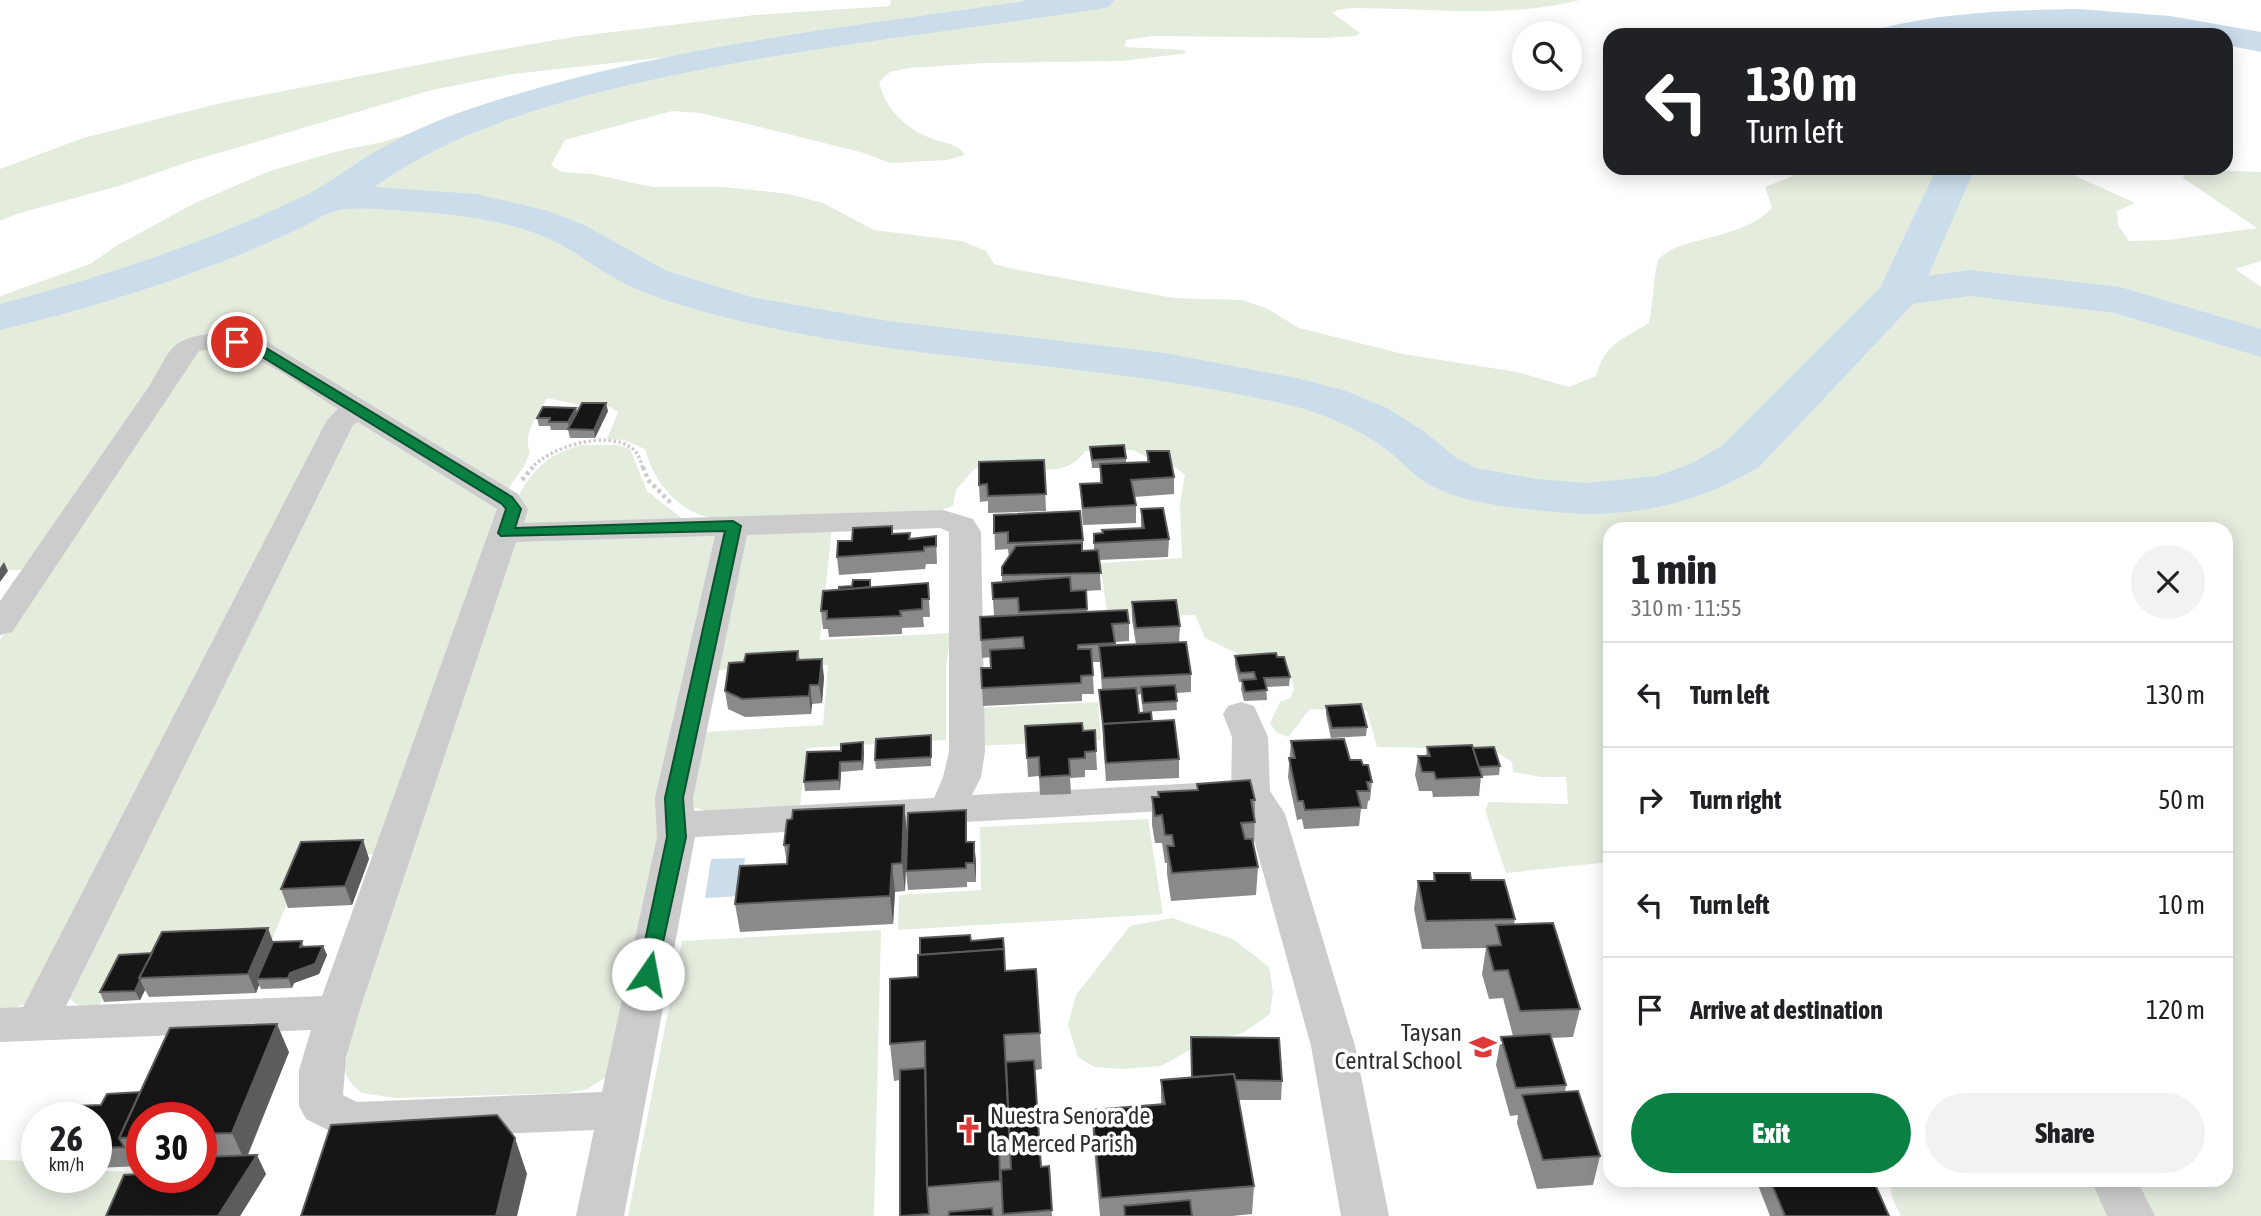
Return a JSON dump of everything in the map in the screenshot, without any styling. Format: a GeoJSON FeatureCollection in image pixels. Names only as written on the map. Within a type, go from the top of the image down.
{"type":"FeatureCollection","features":[{"type":"Feature","properties":{"kind":"street"},"geometry":{"type":"LineString","coordinates":[[0,625],[189,346],[217,342],[249,345],[357,410],[506,517],[718,526],[943,519],[962,526],[965,531],[968,740],[962,777],[947,810]]}},
{"type":"Feature","properties":{"kind":"street"},"geometry":{"type":"LineString","coordinates":[[18,1024],[341,420],[357,410]]}},
{"type":"Feature","properties":{"kind":"street"},"geometry":{"type":"LineString","coordinates":[[506,517],[495,564],[338,1012],[320,1076],[319,1091],[323,1106],[352,1121],[620,1110]]}},
{"type":"Feature","properties":{"kind":"street"},"geometry":{"type":"LineString","coordinates":[[600,1216],[677,825],[674,798],[718,526]]}},
{"type":"Feature","properties":{"kind":"street"},"geometry":{"type":"LineString","coordinates":[[1241,714],[1251,735],[1252,744],[1249,765],[1253,786],[1250,797]]}},
{"type":"Feature","properties":{"kind":"street"},"geometry":{"type":"LineString","coordinates":[[677,825],[1218,794],[1250,797],[1258,801],[1266,814],[1319,991],[1333,1046],[1366,1216]]}},
{"type":"Feature","properties":{"kind":"street"},"geometry":{"type":"LineString","coordinates":[[18,1024],[338,1012]]}},
{"type":"Feature","properties":{"kind":"street"},"geometry":{"type":"LineString","coordinates":[[2117,1187],[2131,1216]]}},
{"type":"Feature","properties":{"kind":"path"},"geometry":{"type":"LineString","coordinates":[[506,517],[528,468],[544,456],[578,442],[615,443],[625,444],[636,451],[648,480],[680,511],[718,526]]}},
{"type":"Feature","properties":{"kind":"shaded area"},"geometry":{"type":"Polygon","coordinates":[[[891,0],[1580,0],[1552,6],[1495,11],[1352,8],[1333,13],[1360,33],[1355,36],[1152,36],[1126,40],[1125,47],[1184,50],[1187,53],[1122,61],[984,63],[909,68],[890,72],[879,82],[887,102],[900,119],[916,131],[956,146],[965,155],[947,160],[890,163],[864,153],[760,127],[700,113],[672,111],[565,140],[551,165],[562,172],[592,174],[653,187],[724,187],[789,194],[823,203],[874,230],[962,241],[986,251],[994,264],[1018,270],[1174,298],[1242,300],[1268,309],[1299,328],[1403,354],[1517,372],[1569,387],[1596,376],[1599,365],[1615,344],[1649,323],[1659,259],[1680,246],[1728,233],[1759,219],[1772,208],[1765,187],[1793,175],[2073,175],[2135,203],[2117,211],[2118,225],[2129,241],[2168,240],[2257,228],[2183,178],[2184,175],[2233,175],[2233,171],[2261,172],[2261,261],[2235,269],[2261,287],[2261,1216],[2144,1216],[2131,1187],[2233,1187],[2233,522],[1603,522],[1603,863],[1506,873],[1485,810],[1489,802],[1568,804],[1566,777],[1541,777],[1513,772],[1512,762],[1492,749],[1377,747],[1367,711],[1310,709],[1288,737],[1276,732],[1270,723],[1280,702],[1290,698],[1294,689],[1287,661],[1243,656],[1205,638],[1195,615],[1108,618],[1100,563],[1182,558],[1180,504],[1185,475],[1175,467],[1158,463],[1133,450],[1085,451],[1068,466],[1058,469],[1000,466],[975,468],[956,490],[953,506],[941,510],[711,518],[687,508],[668,493],[654,473],[645,449],[624,440],[607,439],[618,412],[610,407],[585,406],[547,398],[529,431],[530,452],[524,466],[508,489],[261,344],[196,341],[26,570],[0,570],[0,296],[90,264],[116,246],[193,204],[270,171],[338,151],[383,142],[550,89],[676,56],[513,74],[432,90],[0,221],[0,169],[83,138],[221,103],[475,54],[579,36],[755,15],[890,6],[891,0]]]}},
{"type":"Feature","properties":{"kind":"shaded area"},"geometry":{"type":"Polygon","coordinates":[[[243,347],[339,408],[24,1005],[0,1012],[0,640],[193,350],[243,347]]]}},
{"type":"Feature","properties":{"kind":"shaded area"},"geometry":{"type":"Polygon","coordinates":[[[356,418],[500,506],[380,854],[307,856],[270,944],[121,962],[98,1007],[77,1005],[68,997],[356,418]]]}},
{"type":"Feature","properties":{"kind":"shaded area"},"geometry":{"type":"Polygon","coordinates":[[[582,445],[618,445],[630,449],[647,491],[684,520],[520,526],[524,504],[518,497],[536,470],[561,452],[582,445]]]}},
{"type":"Feature","properties":{"kind":"shaded area"},"geometry":{"type":"Polygon","coordinates":[[[832,527],[820,640],[951,633],[946,665],[946,740],[806,748],[800,808],[713,813],[693,807],[689,792],[704,732],[823,725],[828,665],[716,670],[743,535],[832,527]]]}},
{"type":"Feature","properties":{"kind":"shaded area"},"geometry":{"type":"Polygon","coordinates":[[[716,536],[659,837],[608,1076],[587,1089],[566,1093],[395,1098],[362,1093],[346,1075],[345,1066],[353,1026],[513,541],[716,536]]]}},
{"type":"Feature","properties":{"kind":"shaded area"},"geometry":{"type":"Polygon","coordinates":[[[1098,702],[1101,740],[976,746],[976,708],[1098,702]]]}},
{"type":"Feature","properties":{"kind":"shaded area"},"geometry":{"type":"Polygon","coordinates":[[[1148,819],[1163,914],[898,930],[899,895],[981,890],[980,827],[1148,819]]]}},
{"type":"Feature","properties":{"kind":"shaded area"},"geometry":{"type":"Polygon","coordinates":[[[1172,918],[1233,939],[1269,967],[1273,992],[1270,1014],[1243,1033],[1197,1046],[1161,1066],[1124,1069],[1094,1067],[1078,1057],[1068,1025],[1076,995],[1130,926],[1172,918]]]}},
{"type":"Feature","properties":{"kind":"shaded area"},"geometry":{"type":"Polygon","coordinates":[[[881,930],[874,1216],[628,1216],[682,941],[881,930]]]}},
{"type":"Feature","properties":{"kind":"shaded area"},"geometry":{"type":"Polygon","coordinates":[[[0,1160],[21,1161],[21,1193],[112,1193],[112,1171],[126,1172],[126,1193],[133,1193],[123,1216],[0,1216],[0,1160]]]}},
{"type":"Feature","properties":{"kind":"shaded area"},"geometry":{"type":"Polygon","coordinates":[[[1891,1187],[2102,1187],[2117,1216],[1901,1216],[1892,1198],[1891,1187]]]}},
{"type":"Feature","properties":{"kind":"water"},"geometry":{"type":"Polygon","coordinates":[[[745,858],[740,896],[705,898],[711,859],[745,858]]]}},
{"type":"Feature","properties":{"kind":"building"},"geometry":{"type":"Polygon","coordinates":[[[582,403],[606,403],[594,430],[568,429],[582,403]]]}},
{"type":"Feature","properties":{"kind":"building"},"geometry":{"type":"Polygon","coordinates":[[[543,407],[576,408],[568,422],[549,422],[550,418],[537,418],[543,407]]]}},
{"type":"Feature","properties":{"kind":"building"},"geometry":{"type":"Polygon","coordinates":[[[1124,445],[1126,458],[1092,460],[1090,447],[1124,445]]]}},
{"type":"Feature","properties":{"kind":"building"},"geometry":{"type":"Polygon","coordinates":[[[1147,451],[1169,451],[1174,477],[1131,480],[1136,505],[1083,508],[1080,484],[1102,483],[1100,464],[1149,462],[1147,451]]]}},
{"type":"Feature","properties":{"kind":"building"},"geometry":{"type":"Polygon","coordinates":[[[1044,460],[1046,494],[988,496],[987,484],[979,485],[979,462],[1044,460]]]}},
{"type":"Feature","properties":{"kind":"building"},"geometry":{"type":"Polygon","coordinates":[[[1163,508],[1169,539],[1094,543],[1094,534],[1103,533],[1102,530],[1144,528],[1141,509],[1163,508]]]}},
{"type":"Feature","properties":{"kind":"building"},"geometry":{"type":"Polygon","coordinates":[[[1080,511],[1083,540],[1008,543],[1008,532],[994,533],[994,515],[1080,511]]]}},
{"type":"Feature","properties":{"kind":"building"},"geometry":{"type":"Polygon","coordinates":[[[892,526],[892,534],[910,533],[909,539],[936,536],[936,546],[924,547],[924,551],[837,557],[838,541],[852,541],[853,528],[892,526]]]}},
{"type":"Feature","properties":{"kind":"building"},"geometry":{"type":"Polygon","coordinates":[[[1082,543],[1082,551],[1098,550],[1101,573],[1002,575],[1002,567],[1016,546],[1082,543]]]}},
{"type":"Feature","properties":{"kind":"building"},"geometry":{"type":"Polygon","coordinates":[[[1070,577],[1071,591],[1086,590],[1087,609],[1019,612],[1018,598],[993,599],[992,583],[1070,577]]]}},
{"type":"Feature","properties":{"kind":"building"},"geometry":{"type":"Polygon","coordinates":[[[853,580],[870,580],[870,587],[839,590],[839,587],[852,586],[853,580]]]}},
{"type":"Feature","properties":{"kind":"building"},"geometry":{"type":"Polygon","coordinates":[[[928,583],[929,599],[922,599],[922,609],[900,611],[901,616],[827,619],[827,611],[821,611],[823,591],[928,583]]]}},
{"type":"Feature","properties":{"kind":"building"},"geometry":{"type":"Polygon","coordinates":[[[1176,600],[1180,626],[1136,628],[1132,602],[1176,600]]]}},
{"type":"Feature","properties":{"kind":"building"},"geometry":{"type":"Polygon","coordinates":[[[1127,610],[1129,623],[1112,624],[1115,643],[1078,645],[1078,649],[1091,649],[1093,675],[1081,676],[1081,683],[982,688],[981,668],[991,668],[990,650],[1024,648],[1023,637],[981,640],[980,617],[1127,610]]]}},
{"type":"Feature","properties":{"kind":"building"},"geometry":{"type":"Polygon","coordinates":[[[1186,642],[1191,674],[1103,678],[1099,646],[1186,642]]]}},
{"type":"Feature","properties":{"kind":"building"},"geometry":{"type":"Polygon","coordinates":[[[798,651],[797,660],[822,659],[819,685],[810,685],[809,696],[742,699],[725,691],[729,663],[744,662],[746,654],[798,651]]]}},
{"type":"Feature","properties":{"kind":"building"},"geometry":{"type":"Polygon","coordinates":[[[1276,653],[1277,657],[1284,657],[1290,677],[1264,678],[1267,690],[1245,692],[1242,680],[1256,679],[1254,672],[1240,673],[1235,656],[1276,653]]]}},
{"type":"Feature","properties":{"kind":"building"},"geometry":{"type":"Polygon","coordinates":[[[1175,685],[1177,701],[1143,703],[1141,687],[1175,685]]]}},
{"type":"Feature","properties":{"kind":"building"},"geometry":{"type":"Polygon","coordinates":[[[1136,688],[1139,713],[1151,712],[1152,721],[1103,724],[1099,690],[1136,688]]]}},
{"type":"Feature","properties":{"kind":"building"},"geometry":{"type":"Polygon","coordinates":[[[1361,704],[1367,727],[1332,728],[1326,706],[1361,704]]]}},
{"type":"Feature","properties":{"kind":"building"},"geometry":{"type":"Polygon","coordinates":[[[1174,720],[1179,759],[1106,763],[1103,724],[1174,720]]]}},
{"type":"Feature","properties":{"kind":"building"},"geometry":{"type":"Polygon","coordinates":[[[1082,723],[1083,731],[1095,730],[1096,751],[1085,752],[1085,758],[1069,759],[1070,775],[1040,777],[1039,757],[1027,758],[1025,726],[1082,723]]]}},
{"type":"Feature","properties":{"kind":"building"},"geometry":{"type":"Polygon","coordinates":[[[931,735],[931,757],[875,760],[876,739],[931,735]]]}},
{"type":"Feature","properties":{"kind":"building"},"geometry":{"type":"Polygon","coordinates":[[[1344,739],[1350,760],[1361,760],[1363,765],[1368,765],[1372,782],[1367,782],[1369,791],[1357,791],[1361,807],[1305,810],[1303,801],[1298,801],[1289,758],[1295,758],[1291,741],[1344,739]]]}},
{"type":"Feature","properties":{"kind":"building"},"geometry":{"type":"Polygon","coordinates":[[[863,742],[862,761],[840,762],[839,780],[804,782],[807,752],[841,751],[841,744],[863,742]]]}},
{"type":"Feature","properties":{"kind":"building"},"geometry":{"type":"Polygon","coordinates":[[[1472,745],[1482,777],[1436,779],[1434,772],[1422,772],[1418,756],[1430,756],[1427,747],[1472,745]]]}},
{"type":"Feature","properties":{"kind":"building"},"geometry":{"type":"Polygon","coordinates":[[[1494,747],[1500,766],[1479,767],[1473,748],[1494,747]]]}},
{"type":"Feature","properties":{"kind":"building"},"geometry":{"type":"Polygon","coordinates":[[[1250,780],[1255,800],[1251,800],[1255,822],[1241,823],[1245,839],[1252,839],[1258,867],[1172,873],[1167,846],[1174,846],[1172,835],[1165,835],[1162,815],[1155,816],[1152,797],[1159,797],[1158,792],[1198,790],[1197,784],[1250,780]]]}},
{"type":"Feature","properties":{"kind":"building"},"geometry":{"type":"Polygon","coordinates":[[[904,805],[902,863],[892,864],[890,896],[735,904],[740,866],[787,864],[789,845],[784,845],[787,820],[792,819],[793,810],[904,805]]]}},
{"type":"Feature","properties":{"kind":"building"},"geometry":{"type":"Polygon","coordinates":[[[966,810],[966,842],[974,842],[974,863],[966,863],[966,868],[906,871],[908,813],[966,810]]]}},
{"type":"Feature","properties":{"kind":"building"},"geometry":{"type":"Polygon","coordinates":[[[363,840],[345,886],[281,889],[301,842],[363,840]]]}},
{"type":"Feature","properties":{"kind":"building"},"geometry":{"type":"Polygon","coordinates":[[[1434,873],[1470,873],[1471,880],[1504,880],[1515,919],[1426,921],[1418,881],[1435,881],[1434,873]]]}},
{"type":"Feature","properties":{"kind":"building"},"geometry":{"type":"Polygon","coordinates":[[[1553,923],[1580,1009],[1520,1011],[1508,970],[1494,971],[1487,946],[1501,945],[1496,925],[1553,923]]]}},
{"type":"Feature","properties":{"kind":"building"},"geometry":{"type":"Polygon","coordinates":[[[268,928],[248,974],[139,978],[162,932],[268,928]]]}},
{"type":"Feature","properties":{"kind":"building"},"geometry":{"type":"Polygon","coordinates":[[[970,935],[971,941],[1003,938],[1004,949],[920,955],[920,938],[970,935]]]}},
{"type":"Feature","properties":{"kind":"building"},"geometry":{"type":"Polygon","coordinates":[[[302,941],[300,947],[323,946],[315,964],[290,973],[288,978],[257,979],[273,942],[302,941]]]}},
{"type":"Feature","properties":{"kind":"building","name":"Nuestra Senora de la Merced Parish"},"geometry":{"type":"Polygon","coordinates":[[[1004,949],[1005,971],[1036,969],[1040,1033],[1004,1035],[1010,1142],[999,1143],[1000,1181],[927,1187],[925,1041],[890,1044],[890,979],[918,977],[918,955],[1004,949]]]}},
{"type":"Feature","properties":{"kind":"building"},"geometry":{"type":"Polygon","coordinates":[[[152,953],[135,991],[100,992],[119,955],[152,953]]]}},
{"type":"Feature","properties":{"kind":"building"},"geometry":{"type":"Polygon","coordinates":[[[277,1024],[232,1133],[217,1133],[217,1102],[136,1102],[170,1028],[277,1024]]]}},
{"type":"Feature","properties":{"kind":"building"},"geometry":{"type":"Polygon","coordinates":[[[1550,1034],[1566,1085],[1516,1088],[1501,1037],[1550,1034]]]}},
{"type":"Feature","properties":{"kind":"building"},"geometry":{"type":"Polygon","coordinates":[[[1191,1037],[1279,1038],[1282,1081],[1235,1080],[1234,1074],[1192,1077],[1191,1037]]]}},
{"type":"Feature","properties":{"kind":"building"},"geometry":{"type":"Polygon","coordinates":[[[1034,1060],[1041,1167],[1049,1166],[1052,1210],[1003,1214],[1001,1170],[1011,1169],[1006,1062],[1034,1060]]]}},
{"type":"Feature","properties":{"kind":"building"},"geometry":{"type":"Polygon","coordinates":[[[925,1068],[929,1214],[900,1216],[900,1070],[925,1068]]]}},
{"type":"Feature","properties":{"kind":"building"},"geometry":{"type":"Polygon","coordinates":[[[1234,1074],[1254,1186],[1101,1198],[1092,1110],[1165,1104],[1161,1080],[1234,1074]]]}},
{"type":"Feature","properties":{"kind":"building"},"geometry":{"type":"Polygon","coordinates":[[[1578,1091],[1600,1156],[1543,1160],[1522,1095],[1578,1091]]]}},
{"type":"Feature","properties":{"kind":"building"},"geometry":{"type":"Polygon","coordinates":[[[140,1092],[135,1102],[126,1102],[126,1123],[119,1138],[124,1147],[112,1147],[112,1102],[103,1102],[107,1094],[140,1092]]]}},
{"type":"Feature","properties":{"kind":"building"},"geometry":{"type":"Polygon","coordinates":[[[497,1115],[515,1138],[496,1216],[301,1216],[331,1125],[497,1115]]]}},
{"type":"Feature","properties":{"kind":"building"},"geometry":{"type":"Polygon","coordinates":[[[126,1123],[126,1138],[119,1138],[126,1123]]]}},
{"type":"Feature","properties":{"kind":"building"},"geometry":{"type":"Polygon","coordinates":[[[257,1155],[218,1216],[106,1216],[124,1175],[126,1193],[217,1193],[217,1156],[257,1155]]]}},
{"type":"Feature","properties":{"kind":"building"},"geometry":{"type":"Polygon","coordinates":[[[1773,1187],[1876,1187],[1889,1216],[1785,1216],[1773,1187]]]}},
{"type":"Feature","properties":{"kind":"building"},"geometry":{"type":"Polygon","coordinates":[[[1190,1200],[1192,1216],[1125,1216],[1124,1206],[1190,1200]]]}},
{"type":"Feature","properties":{"kind":"building"},"geometry":{"type":"Polygon","coordinates":[[[992,1208],[993,1216],[949,1216],[949,1212],[992,1208]]]}},
{"type":"Feature","properties":{"kind":"waterway"},"geometry":{"type":"LineString","coordinates":[[1011,14],[1029,0]]}},
{"type":"Feature","properties":{"kind":"waterway"},"geometry":{"type":"LineString","coordinates":[[329,198],[412,147],[479,118],[630,74],[786,44],[1098,0]]}},
{"type":"Feature","properties":{"kind":"waterway"},"geometry":{"type":"LineString","coordinates":[[1934,28],[2032,19],[2124,21],[2183,28]]}},
{"type":"Feature","properties":{"kind":"waterway"},"geometry":{"type":"LineString","coordinates":[[2233,36],[2261,42]]}},
{"type":"Feature","properties":{"kind":"waterway"},"geometry":{"type":"LineString","coordinates":[[1899,293],[1953,175]]}},
{"type":"Feature","properties":{"kind":"waterway"},"geometry":{"type":"LineString","coordinates":[[0,317],[166,268],[247,237],[329,198]]}},
{"type":"Feature","properties":{"kind":"waterway"},"geometry":{"type":"LineString","coordinates":[[329,198],[447,202],[533,219],[562,230],[639,274],[680,291],[737,307],[819,324],[888,335],[1165,367],[1301,393],[1343,407],[1383,426],[1408,442],[1437,468],[1458,479],[1513,491],[1562,497],[1612,498],[1662,491],[1709,475],[1741,456],[1899,293]]}},
{"type":"Feature","properties":{"kind":"waterway"},"geometry":{"type":"LineString","coordinates":[[1899,293],[1969,283],[2120,300],[2261,343]]}},
{"type":"Feature","properties":{"kind":"place","name":"Taysan Central School"},"geometry":{"type":"Point","coordinates":[1483,1047]}},
{"type":"Feature","properties":{"kind":"place","name":"Nuestra Senora de la Merced Parish"},"geometry":{"type":"Point","coordinates":[969,1130]}},
{"type":"Feature","properties":{"kind":"route"},"geometry":{"type":"LineString","coordinates":[[237,342],[256,347],[507,500],[513,509],[506,533],[733,526],[674,798],[677,837],[648,974]]}}]}
